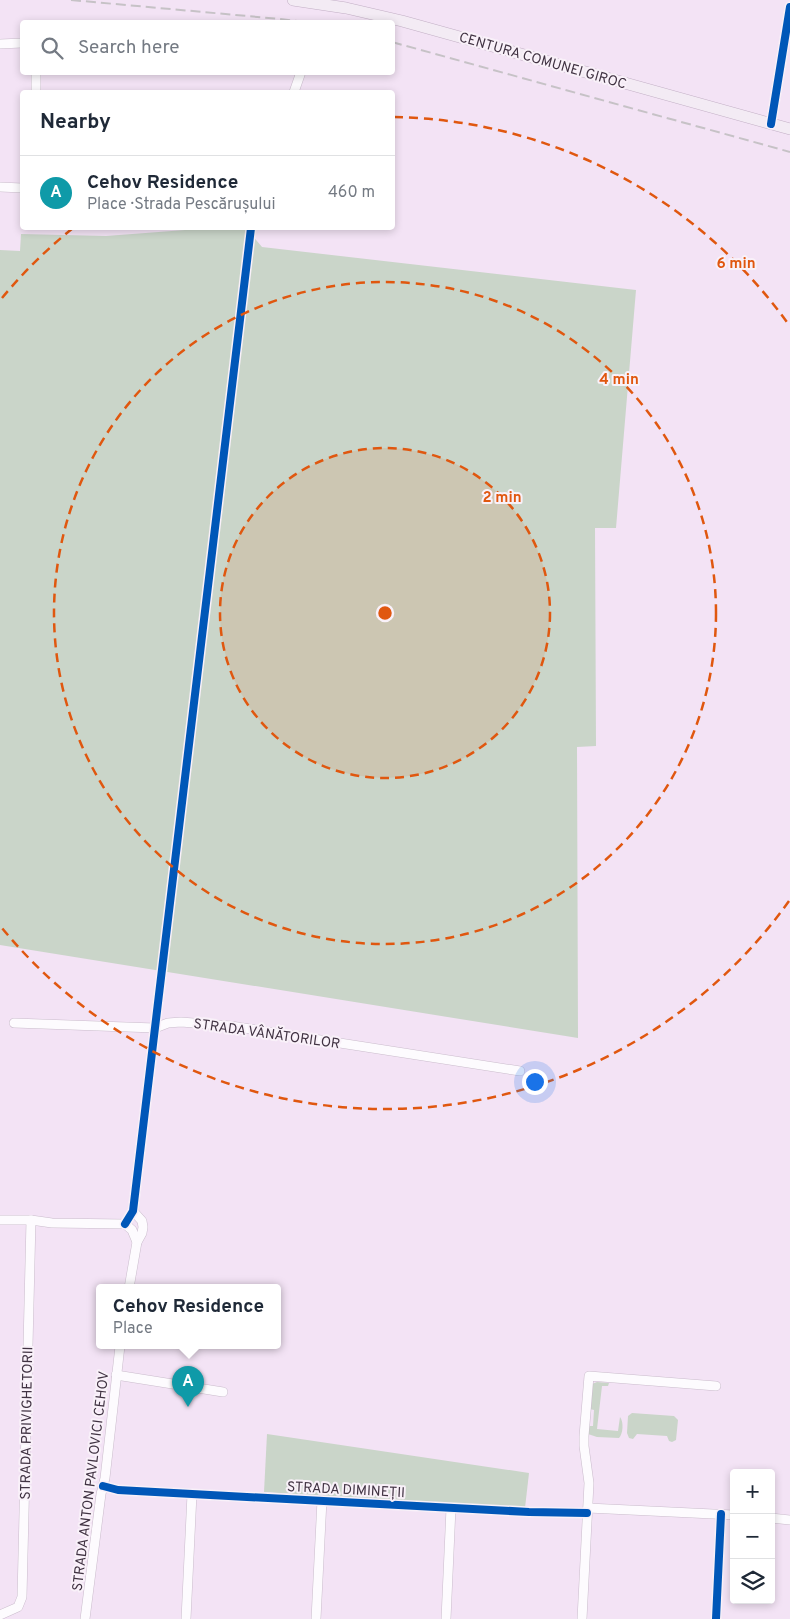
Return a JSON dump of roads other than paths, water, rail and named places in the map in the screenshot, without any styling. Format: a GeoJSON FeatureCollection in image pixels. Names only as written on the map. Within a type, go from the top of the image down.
{"type":"FeatureCollection","features":[{"type":"Feature","properties":{"kind":"main road","name":"CENTURA COMUNEI GIROC"},"geometry":{"type":"LineString","coordinates":[[293,0],[346,8],[402,21],[790,130]]}},
{"type":"Feature","properties":{"kind":"street"},"geometry":{"type":"LineString","coordinates":[[771,124],[790,8]]}},
{"type":"Feature","properties":{"kind":"street"},"geometry":{"type":"LineString","coordinates":[[0,44],[20,42]]}},
{"type":"Feature","properties":{"kind":"street"},"geometry":{"type":"LineString","coordinates":[[36,75],[36,90]]}},
{"type":"Feature","properties":{"kind":"street"},"geometry":{"type":"LineString","coordinates":[[295,90],[300,75]]}},
{"type":"Feature","properties":{"kind":"street"},"geometry":{"type":"LineString","coordinates":[[0,187],[20,188]]}},
{"type":"Feature","properties":{"kind":"street"},"geometry":{"type":"LineString","coordinates":[[124,1224],[133,1211],[251,230]]}},
{"type":"Feature","properties":{"kind":"street","name":"STRADA VÂNĂTORILOR"},"geometry":{"type":"LineString","coordinates":[[14,1023],[155,1028],[168,1023],[181,1022],[231,1026],[520,1071]]}},
{"type":"Feature","properties":{"kind":"street"},"geometry":{"type":"LineString","coordinates":[[130,1284],[137,1242],[143,1228],[142,1221],[133,1211]]}},
{"type":"Feature","properties":{"kind":"street"},"geometry":{"type":"LineString","coordinates":[[0,1220],[124,1224],[132,1230],[137,1242]]}},
{"type":"Feature","properties":{"kind":"street","name":"STRADA PRIVIGHETORII"},"geometry":{"type":"LineString","coordinates":[[0,1615],[18,1607],[22,1597],[31,1220]]}},
{"type":"Feature","properties":{"kind":"street","name":"STRADA ANTON PAVLOVICI CEHOV"},"geometry":{"type":"LineString","coordinates":[[86,1619],[120,1349]]}},
{"type":"Feature","properties":{"kind":"street"},"geometry":{"type":"LineString","coordinates":[[116,1375],[223,1392]]}},
{"type":"Feature","properties":{"kind":"street"},"geometry":{"type":"LineString","coordinates":[[582,1619],[589,1483],[584,1446],[589,1376],[716,1386]]}},
{"type":"Feature","properties":{"kind":"street","name":"STRADA DIMINEȚII"},"geometry":{"type":"LineString","coordinates":[[103,1486],[118,1490],[529,1512],[587,1510],[730,1514]]}},
{"type":"Feature","properties":{"kind":"street"},"geometry":{"type":"LineString","coordinates":[[186,1619],[192,1494]]}},
{"type":"Feature","properties":{"kind":"street"},"geometry":{"type":"LineString","coordinates":[[316,1619],[322,1500]]}},
{"type":"Feature","properties":{"kind":"street"},"geometry":{"type":"LineString","coordinates":[[446,1619],[451,1508]]}},
{"type":"Feature","properties":{"kind":"street"},"geometry":{"type":"LineString","coordinates":[[716,1619],[720,1514]]}},
{"type":"Feature","properties":{"kind":"street"},"geometry":{"type":"LineString","coordinates":[[775,1518],[790,1520]]}},
{"type":"Feature","properties":{"kind":"railway"},"geometry":{"type":"LineString","coordinates":[[71,0],[288,20]]}},
{"type":"Feature","properties":{"kind":"railway"},"geometry":{"type":"LineString","coordinates":[[395,43],[790,152]]}},
{"type":"Feature","properties":{"kind":"place","name":"Cehov Residence"},"geometry":{"type":"Point","coordinates":[188,1407]}}]}
